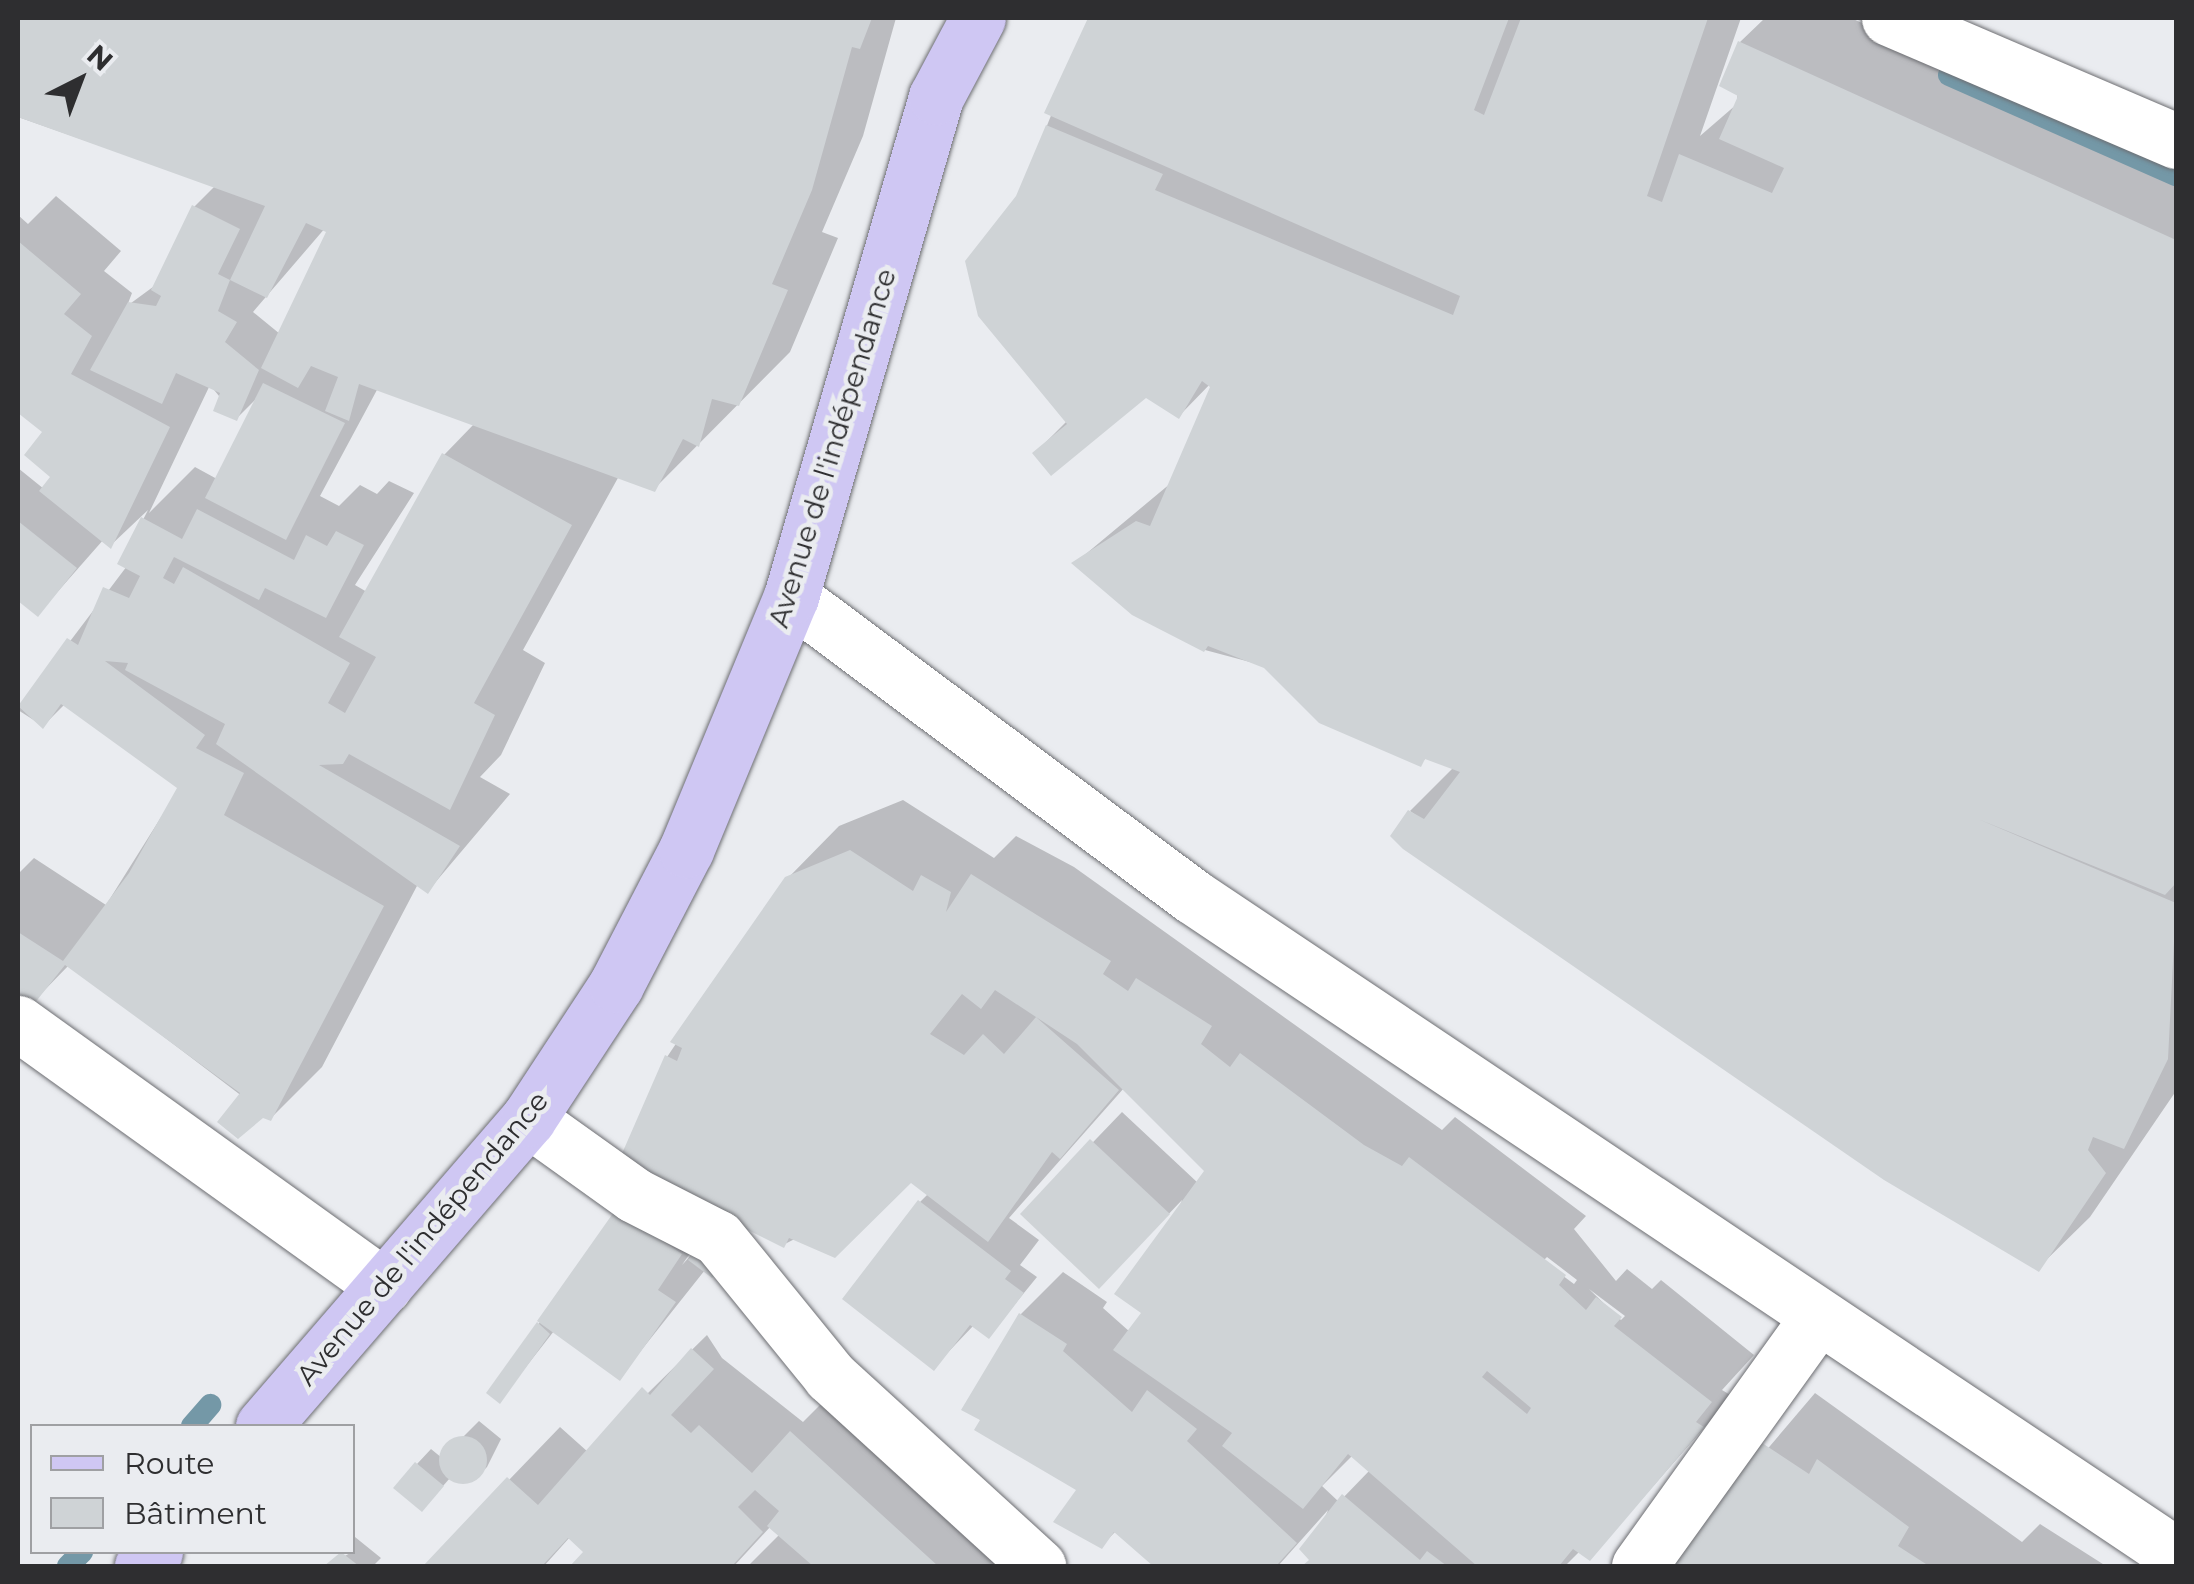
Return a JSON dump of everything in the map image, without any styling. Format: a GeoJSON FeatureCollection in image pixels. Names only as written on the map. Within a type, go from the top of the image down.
{"type":"FeatureCollection","features":[{"type":"Feature","properties":{"kind":"main road"},"geometry":{"type":"LineString","coordinates":[[934,18],[936,97]]}},
{"type":"Feature","properties":{"kind":"main road"},"geometry":{"type":"LineString","coordinates":[[936,97],[978,18]]}},
{"type":"Feature","properties":{"kind":"main road","name":"Avenue de l'indépendance"},"geometry":{"type":"LineString","coordinates":[[265,1424],[528,1119],[616,985],[677,866],[791,597],[936,97]]}},
{"type":"Feature","properties":{"kind":"street"},"geometry":{"type":"LineString","coordinates":[[1890,18],[2176,141]]}},
{"type":"Feature","properties":{"kind":"street"},"geometry":{"type":"LineString","coordinates":[[791,597],[1192,896],[1818,1318],[2174,1548]]}},
{"type":"Feature","properties":{"kind":"street"},"geometry":{"type":"LineString","coordinates":[[18,1023],[384,1286]]}},
{"type":"Feature","properties":{"kind":"street"},"geometry":{"type":"LineString","coordinates":[[528,1119],[634,1195],[718,1238],[830,1376],[1038,1566]]}},
{"type":"Feature","properties":{"kind":"street"},"geometry":{"type":"LineString","coordinates":[[1639,1566],[1818,1318]]}},
{"type":"Feature","properties":{"kind":"building"},"geometry":{"type":"Polygon","coordinates":[[[18,18],[872,18],[860,49],[852,47],[812,190],[772,284],[788,290],[739,406],[712,399],[699,447],[683,439],[655,492],[359,384],[349,421],[325,411],[338,377],[311,366],[298,388],[261,368],[326,232],[306,223],[267,298],[230,280],[265,206],[18,117],[18,18]]]}},
{"type":"Feature","properties":{"kind":"building"},"geometry":{"type":"Polygon","coordinates":[[[1088,18],[1509,18],[1474,110],[1484,115],[1521,18],[1708,18],[1647,196],[1662,202],[1679,154],[1772,193],[1784,168],[1719,139],[1738,96],[1719,86],[1738,41],[2176,240],[2176,883],[2165,895],[1978,819],[2176,903],[2168,1059],[2124,1149],[2093,1137],[2088,1150],[2106,1173],[2039,1272],[1884,1180],[1403,849],[1390,836],[1408,810],[1424,819],[1460,772],[1425,759],[1421,767],[1319,723],[1264,668],[1208,646],[1204,652],[1132,615],[1071,563],[1136,521],[1150,526],[1210,387],[1202,381],[1179,419],[1146,398],[1051,476],[1032,453],[1067,424],[978,316],[965,261],[1016,196],[1046,125],[1163,174],[1155,190],[1453,315],[1460,296],[1044,113],[1088,18]]]}},
{"type":"Feature","properties":{"kind":"building"},"geometry":{"type":"Polygon","coordinates":[[[192,205],[240,229],[218,274],[230,280],[218,311],[237,322],[225,342],[259,370],[237,421],[213,411],[220,393],[176,373],[162,404],[90,370],[128,302],[156,306],[161,296],[151,290],[192,205]]]}},
{"type":"Feature","properties":{"kind":"building"},"geometry":{"type":"Polygon","coordinates":[[[18,241],[81,294],[64,314],[92,336],[71,374],[170,427],[111,549],[39,491],[50,477],[24,455],[42,432],[18,413],[18,241]]]}},
{"type":"Feature","properties":{"kind":"building"},"geometry":{"type":"Polygon","coordinates":[[[263,383],[345,423],[286,540],[205,498],[263,383]]]}},
{"type":"Feature","properties":{"kind":"building"},"geometry":{"type":"Polygon","coordinates":[[[442,453],[572,525],[474,703],[495,715],[450,810],[349,754],[343,764],[319,765],[460,846],[428,894],[216,744],[225,724],[125,670],[128,663],[105,661],[205,735],[196,748],[244,773],[224,815],[384,906],[271,1121],[263,1118],[238,1139],[217,1122],[240,1093],[65,965],[34,1004],[18,993],[18,932],[63,961],[129,873],[177,788],[61,704],[43,729],[18,706],[67,638],[78,645],[103,587],[129,598],[140,576],[117,564],[141,517],[182,539],[197,509],[294,560],[306,535],[327,546],[336,531],[364,545],[326,618],[265,588],[259,600],[174,557],[163,578],[174,584],[183,567],[350,663],[328,703],[345,713],[376,657],[339,637],[442,453]]]}},
{"type":"Feature","properties":{"kind":"building"},"geometry":{"type":"Polygon","coordinates":[[[18,521],[77,568],[38,617],[18,601],[18,521]]]}},
{"type":"Feature","properties":{"kind":"building"},"geometry":{"type":"Polygon","coordinates":[[[850,850],[913,891],[921,875],[951,892],[946,912],[971,874],[1111,961],[1103,974],[1128,991],[1136,978],[1212,1026],[1201,1044],[1230,1067],[1240,1053],[1364,1145],[1402,1166],[1409,1157],[1566,1275],[1559,1285],[1586,1310],[1596,1297],[1622,1317],[1614,1326],[1712,1402],[1696,1422],[1704,1427],[1590,1561],[1573,1549],[1559,1566],[1477,1566],[1348,1454],[1303,1509],[1222,1446],[1232,1433],[1113,1350],[1141,1313],[1114,1294],[1204,1171],[1077,1044],[1036,1017],[1119,1090],[1060,1159],[1052,1152],[988,1242],[911,1183],[835,1258],[789,1238],[784,1248],[617,1165],[665,1055],[677,1061],[682,1048],[670,1042],[785,877],[850,850]],[[995,990],[981,1009],[962,994],[930,1034],[964,1055],[983,1034],[1004,1054],[1036,1017],[995,990]],[[1487,1371],[1482,1377],[1527,1414],[1531,1408],[1487,1371]]]}},
{"type":"Feature","properties":{"kind":"building"},"geometry":{"type":"Polygon","coordinates":[[[1090,1139],[1170,1214],[1099,1289],[1020,1214],[1090,1139]]]}},
{"type":"Feature","properties":{"kind":"building"},"geometry":{"type":"Polygon","coordinates":[[[918,1200],[1011,1271],[1005,1279],[1024,1293],[989,1339],[970,1325],[934,1371],[842,1299],[918,1200]]]}},
{"type":"Feature","properties":{"kind":"building"},"geometry":{"type":"Polygon","coordinates":[[[616,1209],[682,1254],[658,1290],[676,1302],[620,1381],[537,1321],[616,1209]]]}},
{"type":"Feature","properties":{"kind":"building"},"geometry":{"type":"Polygon","coordinates":[[[706,1235],[732,1253],[712,1278],[688,1260],[706,1235]]]}},
{"type":"Feature","properties":{"kind":"building"},"geometry":{"type":"Polygon","coordinates":[[[1019,1313],[1067,1344],[1063,1351],[1132,1412],[1147,1390],[1197,1429],[1187,1441],[1297,1543],[1276,1566],[1153,1566],[1114,1532],[1102,1549],[1053,1522],[1076,1490],[974,1430],[980,1420],[961,1410],[1019,1313]]]}},
{"type":"Feature","properties":{"kind":"building"},"geometry":{"type":"Polygon","coordinates":[[[537,1322],[550,1334],[500,1404],[486,1393],[537,1322]]]}},
{"type":"Feature","properties":{"kind":"building"},"geometry":{"type":"Polygon","coordinates":[[[691,1348],[714,1369],[671,1415],[691,1433],[699,1425],[752,1473],[790,1431],[938,1566],[813,1566],[767,1526],[779,1511],[755,1490],[738,1507],[763,1532],[732,1566],[570,1566],[583,1552],[568,1538],[542,1566],[423,1566],[507,1477],[538,1505],[642,1387],[650,1395],[691,1348]]]}},
{"type":"Feature","properties":{"kind":"building"},"geometry":{"type":"Polygon","coordinates":[[[463,1436],[480,1443],[487,1460],[480,1477],[463,1484],[446,1477],[439,1460],[446,1443],[463,1436]]]}},
{"type":"Feature","properties":{"kind":"building"},"geometry":{"type":"Polygon","coordinates":[[[1762,1443],[1809,1474],[1817,1459],[1909,1527],[1898,1546],[1929,1566],[1665,1566],[1678,1533],[1762,1443]]]}},
{"type":"Feature","properties":{"kind":"building"},"geometry":{"type":"Polygon","coordinates":[[[415,1462],[444,1486],[422,1512],[393,1488],[415,1462]]]}},
{"type":"Feature","properties":{"kind":"building"},"geometry":{"type":"Polygon","coordinates":[[[1342,1494],[1420,1560],[1427,1551],[1447,1566],[1302,1566],[1309,1560],[1299,1549],[1342,1494]]]}},
{"type":"Feature","properties":{"kind":"building"},"geometry":{"type":"Polygon","coordinates":[[[344,1554],[359,1566],[324,1566],[344,1554]]]}},
{"type":"Feature","properties":{"kind":"waterway"},"geometry":{"type":"LineString","coordinates":[[1949,75],[2176,175]]}},
{"type":"Feature","properties":{"kind":"waterway"},"geometry":{"type":"LineString","coordinates":[[194,1424],[210,1405]]}},
{"type":"Feature","properties":{"kind":"waterway"},"geometry":{"type":"LineString","coordinates":[[68,1566],[80,1554]]}}]}
